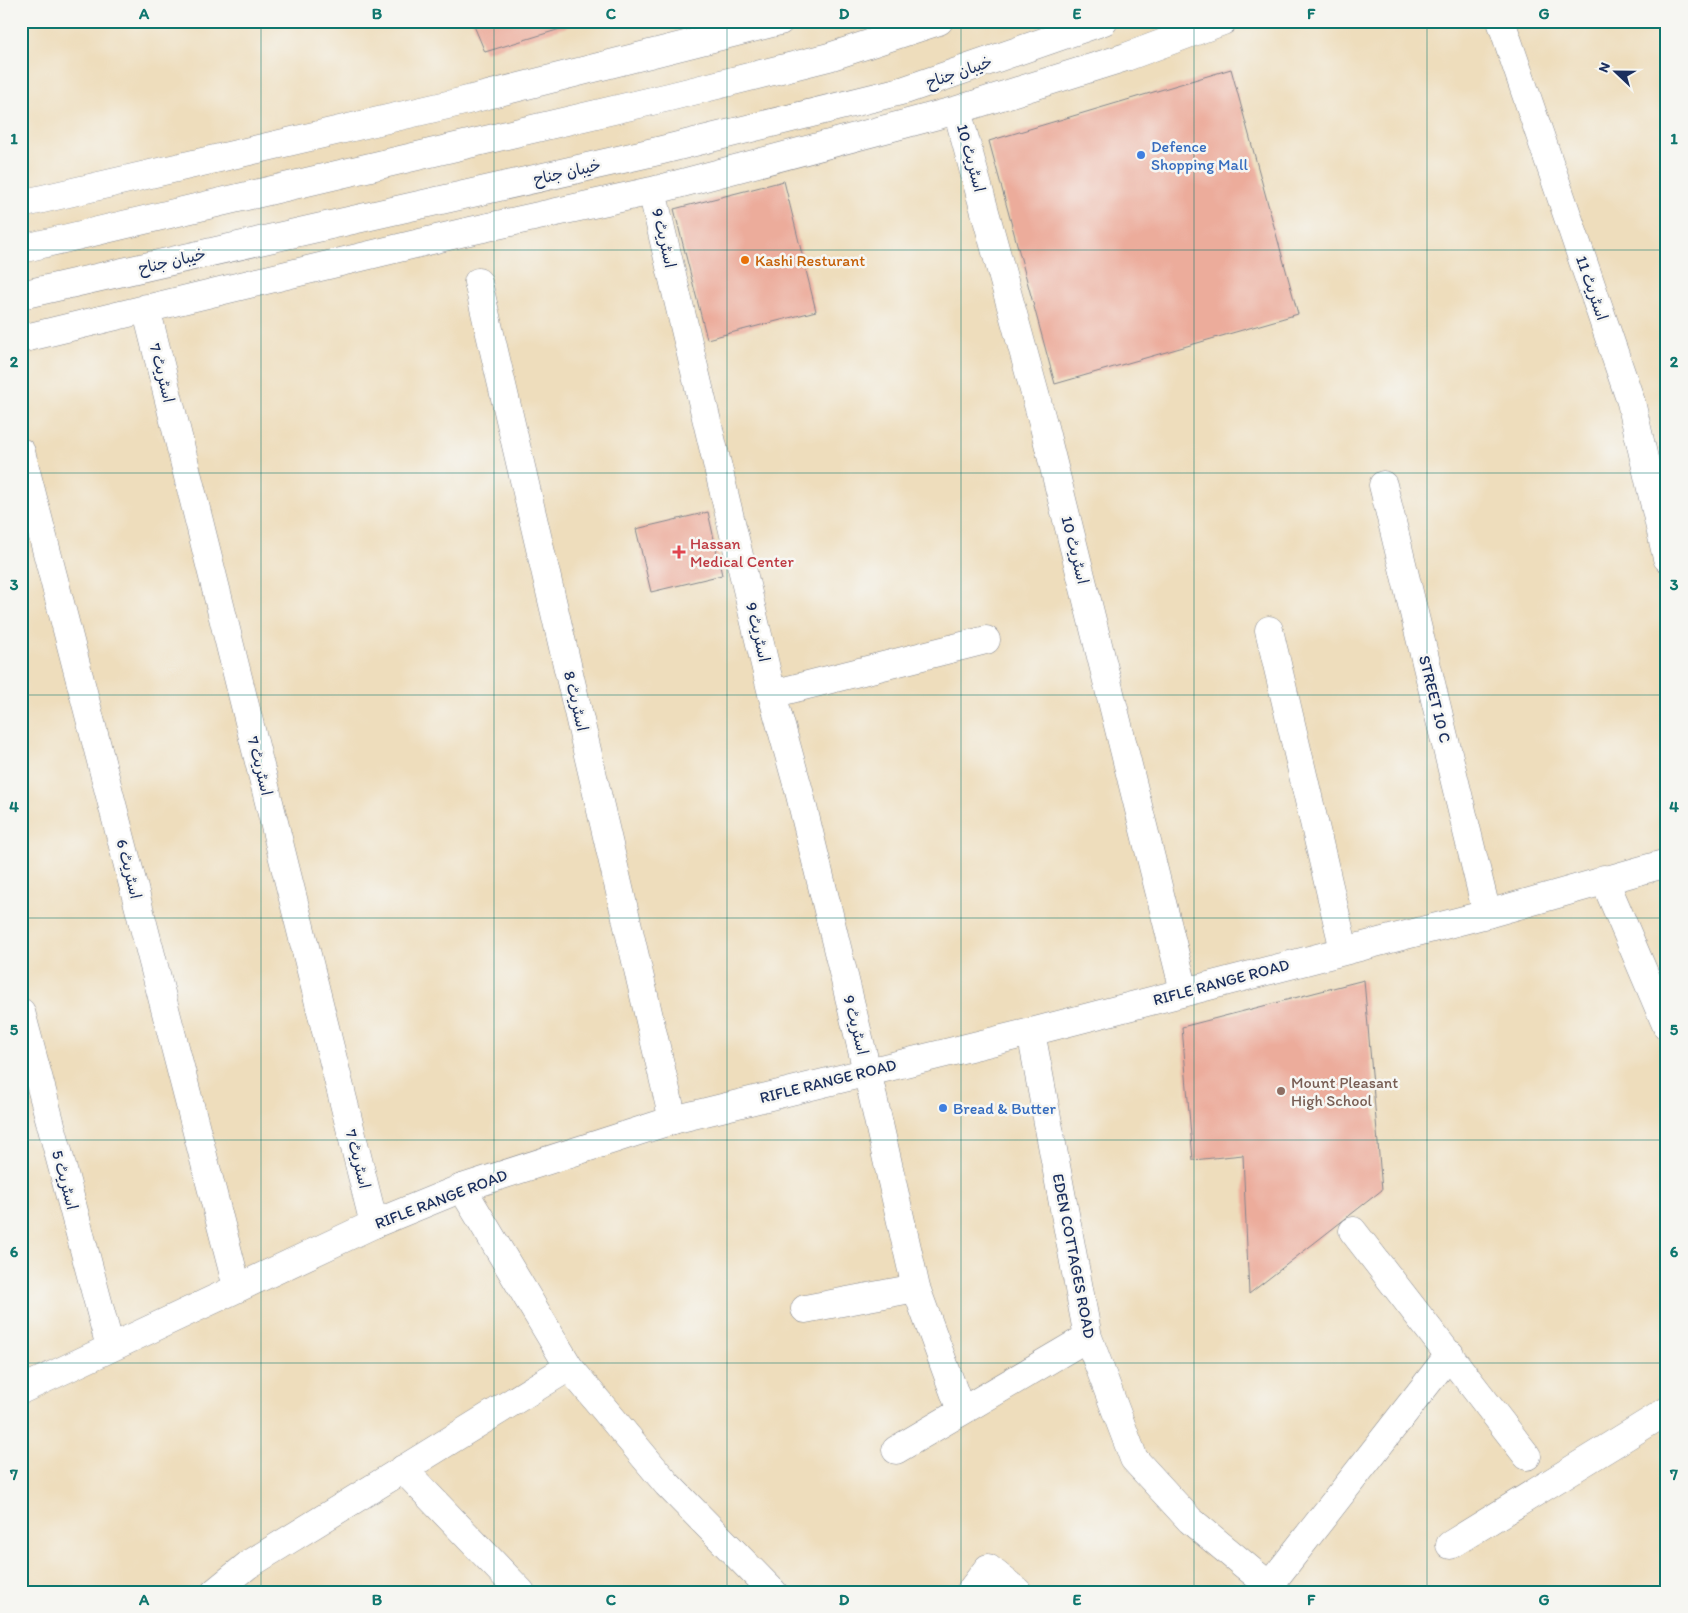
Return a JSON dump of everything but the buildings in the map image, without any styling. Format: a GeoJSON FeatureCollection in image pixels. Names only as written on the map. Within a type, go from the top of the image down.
{"type":"FeatureCollection","features":[{"type":"Feature","properties":{"kind":"street"},"geometry":{"type":"LineString","coordinates":[[21,204],[456,103],[780,21]]}},
{"type":"Feature","properties":{"kind":"street"},"geometry":{"type":"LineString","coordinates":[[21,249],[678,95],[829,57],[939,21]]}},
{"type":"Feature","properties":{"kind":"street","name":"خیبان جناح"},"geometry":{"type":"LineString","coordinates":[[21,295],[658,151],[905,90],[1104,21]]}},
{"type":"Feature","properties":{"kind":"street"},"geometry":{"type":"LineString","coordinates":[[21,339],[461,233],[652,191],[957,110],[1126,57],[1223,21]]}},
{"type":"Feature","properties":{"kind":"street","name":"اسٹریٹ 11"},"geometry":{"type":"LineString","coordinates":[[1502,21],[1631,402],[1667,558]]}},
{"type":"Feature","properties":{"kind":"street","name":"اسٹریٹ 10"},"geometry":{"type":"LineString","coordinates":[[957,110],[1043,423],[1184,991]]}},
{"type":"Feature","properties":{"kind":"street","name":"اسٹریٹ 9"},"geometry":{"type":"LineString","coordinates":[[652,191],[772,694],[799,791],[867,1071],[916,1288],[961,1411]]}},
{"type":"Feature","properties":{"kind":"street","name":"اسٹریٹ 8"},"geometry":{"type":"LineString","coordinates":[[478,282],[674,1120]]}},
{"type":"Feature","properties":{"kind":"street","name":"اسٹریٹ 7"},"geometry":{"type":"LineString","coordinates":[[146,308],[374,1224]]}},
{"type":"Feature","properties":{"kind":"street","name":"اسٹریٹ 6"},"geometry":{"type":"LineString","coordinates":[[21,452],[237,1287]]}},
{"type":"Feature","properties":{"kind":"street","name":"STREET 10 C"},"geometry":{"type":"LineString","coordinates":[[1383,485],[1487,914]]}},
{"type":"Feature","properties":{"kind":"street"},"geometry":{"type":"LineString","coordinates":[[1269,630],[1344,950]]}},
{"type":"Feature","properties":{"kind":"street"},"geometry":{"type":"LineString","coordinates":[[772,694],[986,640]]}},
{"type":"Feature","properties":{"kind":"street","name":"RIFLE RANGE ROAD"},"geometry":{"type":"LineString","coordinates":[[21,1390],[374,1224],[462,1188],[674,1120],[1031,1032],[1487,914],[1667,863]]}},
{"type":"Feature","properties":{"kind":"street"},"geometry":{"type":"LineString","coordinates":[[1604,880],[1667,1027]]}},
{"type":"Feature","properties":{"kind":"street","name":"اسٹریٹ 5"},"geometry":{"type":"LineString","coordinates":[[21,1012],[110,1347]]}},
{"type":"Feature","properties":{"kind":"street","name":"EDEN COTTAGES ROAD"},"geometry":{"type":"LineString","coordinates":[[1031,1032],[1088,1337],[1134,1459],[1190,1520],[1273,1589]]}},
{"type":"Feature","properties":{"kind":"street"},"geometry":{"type":"LineString","coordinates":[[462,1188],[569,1367],[667,1484],[773,1592]]}},
{"type":"Feature","properties":{"kind":"street"},"geometry":{"type":"LineString","coordinates":[[1353,1231],[1527,1456]]}},
{"type":"Feature","properties":{"kind":"street"},"geometry":{"type":"LineString","coordinates":[[805,1309],[916,1288]]}},
{"type":"Feature","properties":{"kind":"street"},"geometry":{"type":"LineString","coordinates":[[896,1450],[1088,1337]]}},
{"type":"Feature","properties":{"kind":"street"},"geometry":{"type":"LineString","coordinates":[[1273,1589],[1450,1354]]}},
{"type":"Feature","properties":{"kind":"street"},"geometry":{"type":"LineString","coordinates":[[215,1592],[248,1565],[569,1367]]}},
{"type":"Feature","properties":{"kind":"street"},"geometry":{"type":"LineString","coordinates":[[1450,1545],[1667,1411]]}},
{"type":"Feature","properties":{"kind":"street"},"geometry":{"type":"LineString","coordinates":[[403,1469],[521,1592]]}},
{"type":"Feature","properties":{"kind":"street"},"geometry":{"type":"LineString","coordinates":[[970,1592],[988,1568],[1018,1592]]}},
{"type":"Feature","properties":{"kind":"place","name":"Defence Shopping Mall"},"geometry":{"type":"Point","coordinates":[1141,155]}},
{"type":"Feature","properties":{"kind":"place","name":"Kashi Resturant"},"geometry":{"type":"Point","coordinates":[745,260]}},
{"type":"Feature","properties":{"kind":"place","name":"Hassan Medical Center"},"geometry":{"type":"Point","coordinates":[679,552]}},
{"type":"Feature","properties":{"kind":"place","name":"Mount Pleasant High School"},"geometry":{"type":"Point","coordinates":[1281,1091]}},
{"type":"Feature","properties":{"kind":"place","name":"Bread & Butter"},"geometry":{"type":"Point","coordinates":[943,1108]}}]}
